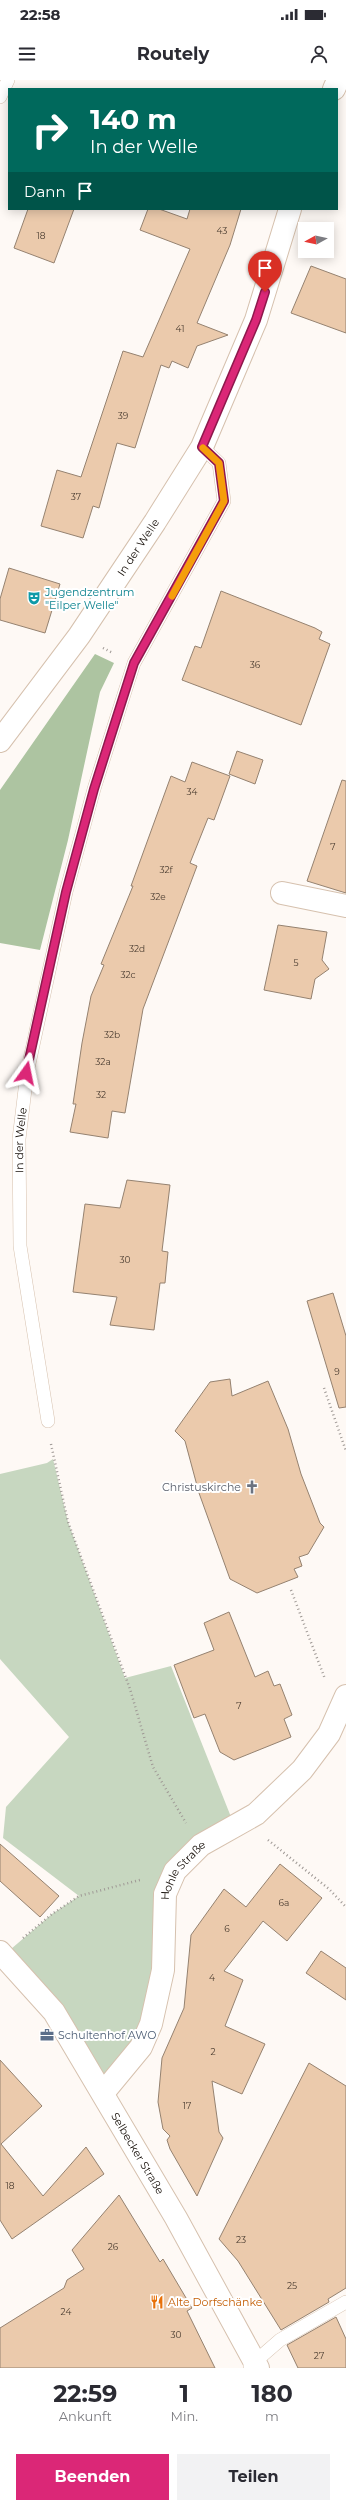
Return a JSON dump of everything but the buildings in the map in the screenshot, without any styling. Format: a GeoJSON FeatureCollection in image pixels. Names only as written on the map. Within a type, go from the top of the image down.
{"type":"FeatureCollection","features":[{"type":"Feature","properties":{"kind":"street","name":"In der Welle"},"geometry":{"type":"LineString","coordinates":[[0,741],[79,636],[156,522],[202,447],[256,320],[290,210]]}},
{"type":"Feature","properties":{"kind":"street"},"geometry":{"type":"LineString","coordinates":[[282,893],[346,906]]}},
{"type":"Feature","properties":{"kind":"street","name":"Hohle Straße"},"geometry":{"type":"LineString","coordinates":[[103,2093],[141,2047],[151,2024],[163,1970],[165,1894],[175,1871],[201,1845],[256,1814],[302,1770],[329,1734],[342,1704]]}},
{"type":"Feature","properties":{"kind":"street","name":"Selbecker Straße"},"geometry":{"type":"LineString","coordinates":[[2,1953],[54,2012],[176,2218],[253,2366]]}},
{"type":"Feature","properties":{"kind":"lane"},"geometry":{"type":"LineString","coordinates":[[0,97],[8,80]]}},
{"type":"Feature","properties":{"kind":"lane","name":"In der Welle"},"geometry":{"type":"LineString","coordinates":[[48,1421],[20,1246],[19,1139],[26,1073],[66,892],[94,789],[134,663],[224,501],[219,463],[202,447]]}},
{"type":"Feature","properties":{"kind":"lane"},"geometry":{"type":"LineString","coordinates":[[253,2366],[280,2340],[346,2302]]}},
{"type":"Feature","properties":{"kind":"path"},"geometry":{"type":"LineString","coordinates":[[79,636],[134,663]]}},
{"type":"Feature","properties":{"kind":"path"},"geometry":{"type":"LineString","coordinates":[[324,1388],[346,1451]]}},
{"type":"Feature","properties":{"kind":"path"},"geometry":{"type":"LineString","coordinates":[[48,1421],[53,1459],[68,1522],[130,1689],[153,1767],[167,1794],[201,1845]]}},
{"type":"Feature","properties":{"kind":"path"},"geometry":{"type":"LineString","coordinates":[[291,1590],[342,1704]]}},
{"type":"Feature","properties":{"kind":"path"},"geometry":{"type":"LineString","coordinates":[[256,1814],[269,1842],[329,1889],[346,1908]]}},
{"type":"Feature","properties":{"kind":"path"},"geometry":{"type":"LineString","coordinates":[[2,1953],[52,1914],[79,1896],[175,1871]]}},
{"type":"Feature","properties":{"kind":"green space"},"geometry":{"type":"Polygon","coordinates":[[[95,654],[114,663],[100,692],[68,840],[40,950],[0,943],[0,790],[95,654]]]}},
{"type":"Feature","properties":{"kind":"green space"},"geometry":{"type":"Polygon","coordinates":[[[53,1459],[68,1522],[125,1678],[171,1666],[235,1827],[175,1871],[155,2009],[103,2093],[4,1955],[52,1914],[79,1896],[3,1838],[6,1807],[69,1737],[0,1659],[0,1474],[47,1463],[53,1459]]]}},
{"type":"Feature","properties":{"kind":"slow traffic"},"geometry":{"type":"LineString","coordinates":[[172,596],[224,501],[219,463],[203,448]]}},
{"type":"Feature","properties":{"kind":"place","name":"Jugendzentrum \"Eilper Welle\""},"geometry":{"type":"Point","coordinates":[34,598]}},
{"type":"Feature","properties":{"kind":"place","name":"Christuskirche"},"geometry":{"type":"Point","coordinates":[252,1487]}},
{"type":"Feature","properties":{"kind":"place","name":"Schultenhof AWO"},"geometry":{"type":"Point","coordinates":[47,2035]}},
{"type":"Feature","properties":{"kind":"place","name":"Alte Dorfschänke"},"geometry":{"type":"Point","coordinates":[157,2302]}},
{"type":"Feature","properties":{"kind":"route"},"geometry":{"type":"LineString","coordinates":[[26,1073],[66,892],[94,789],[134,663],[224,501],[219,463],[202,447],[256,320],[265,292]]}}]}
